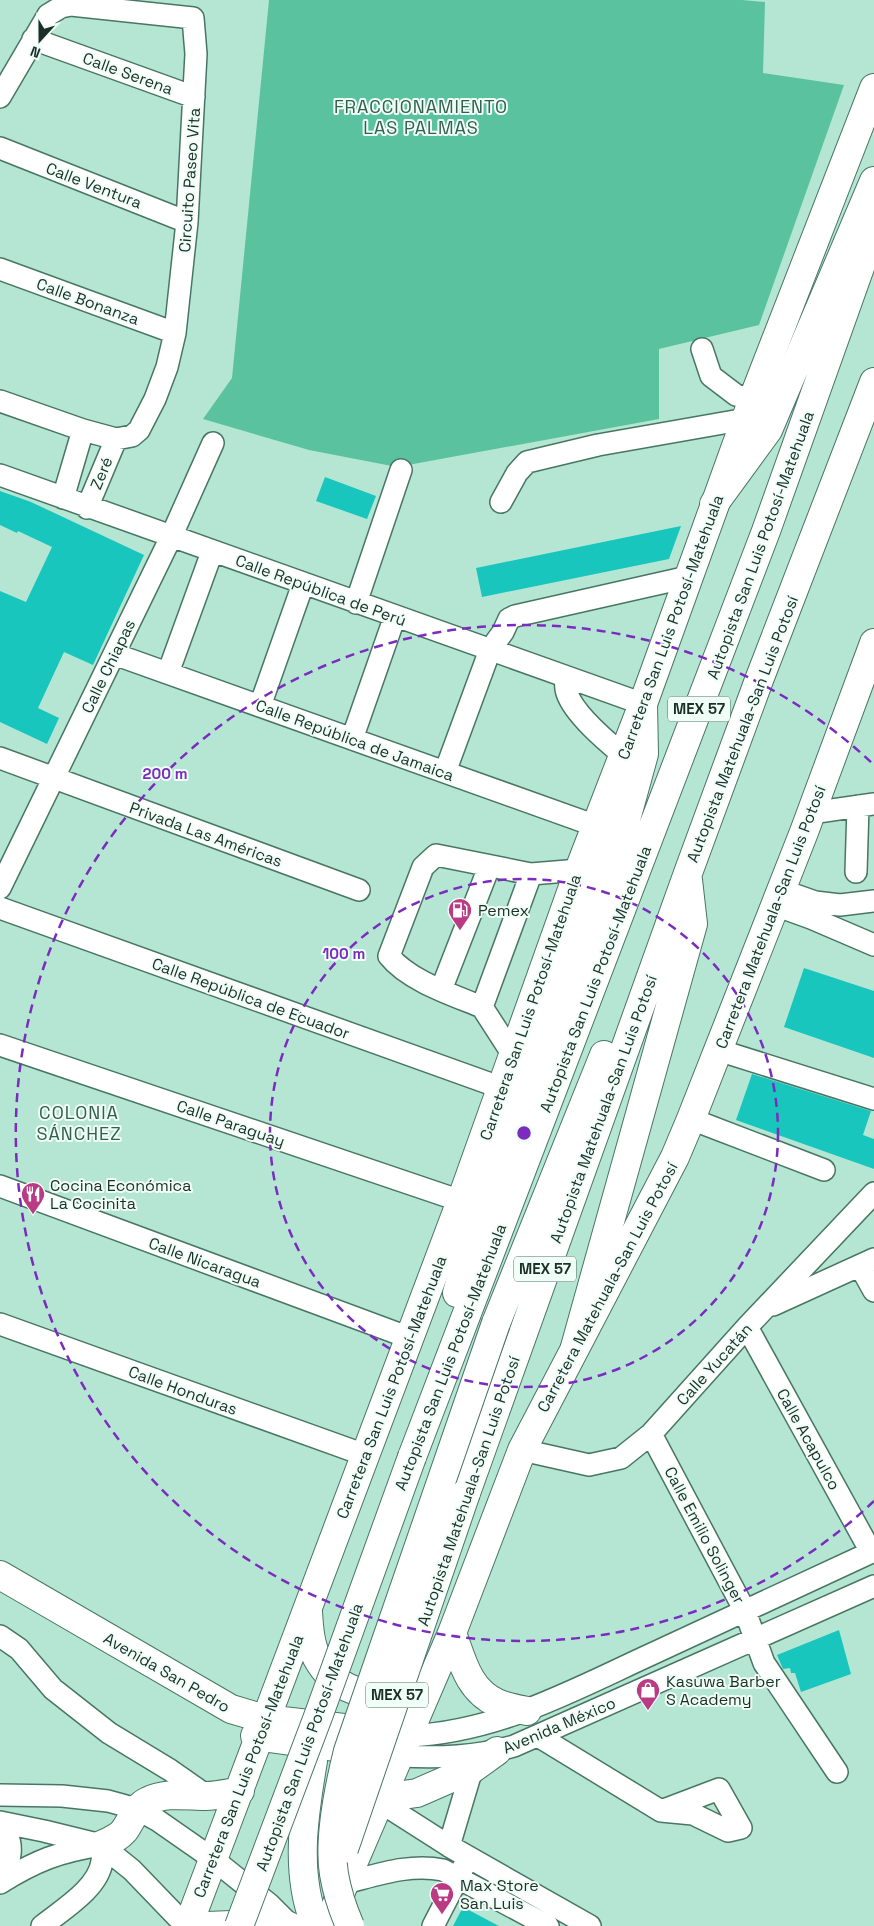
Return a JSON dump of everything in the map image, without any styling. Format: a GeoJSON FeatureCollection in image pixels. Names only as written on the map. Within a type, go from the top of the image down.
{"type":"FeatureCollection","features":[{"type":"Feature","properties":{"kind":"main road","name":"Carretera San Luis Potosí-Matehuala"},"geometry":{"type":"LineString","coordinates":[[187,1926],[461,1201],[578,870],[643,704],[714,504],[874,88]]}},
{"type":"Feature","properties":{"kind":"main road"},"geometry":{"type":"LineString","coordinates":[[714,504],[768,430],[874,181]]}},
{"type":"Feature","properties":{"kind":"main road","name":"Autopista San Luis Potosí-Matehuala"},"geometry":{"type":"LineString","coordinates":[[239,1926],[514,1187],[766,531],[874,228]]}},
{"type":"Feature","properties":{"kind":"main road","name":"Autopista Matehuala-San Luis Potosí"},"geometry":{"type":"LineString","coordinates":[[684,884],[759,680],[874,382]]}},
{"type":"Feature","properties":{"kind":"main road"},"geometry":{"type":"LineString","coordinates":[[825,510],[874,429]]}},
{"type":"Feature","properties":{"kind":"main road","name":"Carretera Matehuala-San Luis Potosí"},"geometry":{"type":"LineString","coordinates":[[329,1926],[338,1890],[381,1800],[437,1669],[522,1450],[675,1157],[872,655]]}},
{"type":"Feature","properties":{"kind":"main road"},"geometry":{"type":"LineString","coordinates":[[412,1457],[474,1228],[625,823],[644,754],[643,704]]}},
{"type":"Feature","properties":{"kind":"main road"},"geometry":{"type":"LineString","coordinates":[[350,1926],[334,1873],[334,1833],[340,1785],[348,1751],[496,1323],[556,1204],[648,947],[684,884]]}},
{"type":"Feature","properties":{"kind":"main road"},"geometry":{"type":"LineString","coordinates":[[575,1347],[693,924],[684,884]]}},
{"type":"Feature","properties":{"kind":"main road","name":"Autopista Matehuala-San Luis Potosí"},"geometry":{"type":"LineString","coordinates":[[316,1926],[338,1890],[523,1331],[556,1204]]}},
{"type":"Feature","properties":{"kind":"main road","name":"Avenida San Pedro"},"geometry":{"type":"LineString","coordinates":[[0,1576],[262,1728]]}},
{"type":"Feature","properties":{"kind":"main road","name":"Avenida San Pedro"},"geometry":{"type":"LineString","coordinates":[[0,1597],[224,1725],[404,1746]]}},
{"type":"Feature","properties":{"kind":"main road"},"geometry":{"type":"LineString","coordinates":[[308,1610],[310,1635],[317,1658],[331,1677],[351,1690],[374,1696],[398,1694],[420,1684],[437,1669]]}},
{"type":"Feature","properties":{"kind":"main road"},"geometry":{"type":"LineString","coordinates":[[452,1633],[469,1677],[477,1690],[498,1703],[527,1711]]}},
{"type":"Feature","properties":{"kind":"main road"},"geometry":{"type":"LineString","coordinates":[[316,1926],[309,1904],[303,1871],[303,1838],[306,1803],[319,1714]]}},
{"type":"Feature","properties":{"kind":"main road"},"geometry":{"type":"LineString","coordinates":[[381,1800],[417,1793],[472,1768],[496,1751]]}},
{"type":"Feature","properties":{"kind":"main road"},"geometry":{"type":"LineString","coordinates":[[101,1845],[114,1840],[124,1832],[137,1809],[146,1802],[156,1798],[183,1795],[207,1796],[240,1790]]}},
{"type":"Feature","properties":{"kind":"main road"},"geometry":{"type":"LineString","coordinates":[[322,1926],[338,1890]]}},
{"type":"Feature","properties":{"kind":"main road"},"geometry":{"type":"LineString","coordinates":[[338,1890],[356,1926]]}},
{"type":"Feature","properties":{"kind":"main road"},"geometry":{"type":"LineString","coordinates":[[207,1926],[259,1924],[290,1926]]}},
{"type":"Feature","properties":{"kind":"street","name":"Circuito Paseo Vita"},"geometry":{"type":"LineString","coordinates":[[0,97],[48,15],[60,7],[71,5],[193,18],[196,54],[187,222],[175,333],[167,367],[155,399],[140,430],[132,436],[116,439]]}},
{"type":"Feature","properties":{"kind":"street","name":"Calle Serena"},"geometry":{"type":"LineString","coordinates":[[33,39],[194,97]]}},
{"type":"Feature","properties":{"kind":"street","name":"Calle Ventura"},"geometry":{"type":"LineString","coordinates":[[0,148],[187,222]]}},
{"type":"Feature","properties":{"kind":"street","name":"Calle Bonanza"},"geometry":{"type":"LineString","coordinates":[[0,269],[175,333]]}},
{"type":"Feature","properties":{"kind":"street"},"geometry":{"type":"LineString","coordinates":[[702,348],[711,376],[736,395],[750,409]]}},
{"type":"Feature","properties":{"kind":"street"},"geometry":{"type":"LineString","coordinates":[[0,401],[83,430],[116,439]]}},
{"type":"Feature","properties":{"kind":"street"},"geometry":{"type":"LineString","coordinates":[[501,502],[517,473],[528,462],[750,409]]}},
{"type":"Feature","properties":{"kind":"street","name":"Zeré"},"geometry":{"type":"LineString","coordinates":[[63,498],[83,430]]}},
{"type":"Feature","properties":{"kind":"street","name":"Zeré"},"geometry":{"type":"LineString","coordinates":[[87,508],[116,439]]}},
{"type":"Feature","properties":{"kind":"street","name":"Calle Chiapas"},"geometry":{"type":"LineString","coordinates":[[0,888],[171,536],[213,443]]}},
{"type":"Feature","properties":{"kind":"street"},"geometry":{"type":"LineString","coordinates":[[356,603],[401,470]]}},
{"type":"Feature","properties":{"kind":"street","name":"Calle República de Perú"},"geometry":{"type":"LineString","coordinates":[[0,475],[87,508],[171,536],[643,704]]}},
{"type":"Feature","properties":{"kind":"street"},"geometry":{"type":"LineString","coordinates":[[168,673],[212,552]]}},
{"type":"Feature","properties":{"kind":"street"},"geometry":{"type":"LineString","coordinates":[[446,772],[490,650],[503,632],[509,619],[515,616],[688,577]]}},
{"type":"Feature","properties":{"kind":"street"},"geometry":{"type":"LineString","coordinates":[[260,706],[303,584]]}},
{"type":"Feature","properties":{"kind":"street"},"geometry":{"type":"LineString","coordinates":[[352,739],[396,616]]}},
{"type":"Feature","properties":{"kind":"street","name":"Calle República de Jamaica"},"geometry":{"type":"LineString","coordinates":[[114,654],[596,826]]}},
{"type":"Feature","properties":{"kind":"street"},"geometry":{"type":"LineString","coordinates":[[566,677],[567,693],[577,710],[600,736],[623,755]]}},
{"type":"Feature","properties":{"kind":"street","name":"Privada Las Américas"},"geometry":{"type":"LineString","coordinates":[[0,758],[358,890]]}},
{"type":"Feature","properties":{"kind":"street"},"geometry":{"type":"LineString","coordinates":[[811,813],[866,805],[856,872]]}},
{"type":"Feature","properties":{"kind":"street"},"geometry":{"type":"LineString","coordinates":[[514,1055],[482,1008],[441,990],[398,966],[389,956],[423,867],[436,855],[531,874],[578,870]]}},
{"type":"Feature","properties":{"kind":"street"},"geometry":{"type":"LineString","coordinates":[[441,990],[489,867]]}},
{"type":"Feature","properties":{"kind":"street"},"geometry":{"type":"LineString","coordinates":[[482,1008],[531,874]]}},
{"type":"Feature","properties":{"kind":"street"},"geometry":{"type":"LineString","coordinates":[[778,898],[840,905],[874,901]]}},
{"type":"Feature","properties":{"kind":"street"},"geometry":{"type":"LineString","coordinates":[[778,898],[811,918],[874,945]]}},
{"type":"Feature","properties":{"kind":"street","name":"Calle República de Ecuador"},"geometry":{"type":"LineString","coordinates":[[0,908],[502,1088]]}},
{"type":"Feature","properties":{"kind":"street","name":"Calle Paraguay"},"geometry":{"type":"LineString","coordinates":[[0,1045],[461,1201]]}},
{"type":"Feature","properties":{"kind":"street"},"geometry":{"type":"LineString","coordinates":[[718,1050],[874,1099]]}},
{"type":"Feature","properties":{"kind":"street"},"geometry":{"type":"LineString","coordinates":[[691,1119],[824,1170]]}},
{"type":"Feature","properties":{"kind":"street","name":"Calle Nicaragua"},"geometry":{"type":"LineString","coordinates":[[0,1186],[410,1338]]}},
{"type":"Feature","properties":{"kind":"street","name":"Calle Yucatán"},"geometry":{"type":"LineString","coordinates":[[522,1450],[588,1465],[621,1458],[651,1434],[763,1309],[874,1194]]}},
{"type":"Feature","properties":{"kind":"street"},"geometry":{"type":"LineString","coordinates":[[763,1309],[867,1262],[874,1291]]}},
{"type":"Feature","properties":{"kind":"street","name":"Calle Honduras"},"geometry":{"type":"LineString","coordinates":[[0,1324],[366,1456]]}},
{"type":"Feature","properties":{"kind":"street","name":"Calle Acapulco"},"geometry":{"type":"LineString","coordinates":[[747,1327],[873,1551]]}},
{"type":"Feature","properties":{"kind":"street","name":"Calle Emilio Solinger"},"geometry":{"type":"LineString","coordinates":[[651,1434],[745,1611],[764,1663],[837,1772]]}},
{"type":"Feature","properties":{"kind":"street","name":"Avenida México"},"geometry":{"type":"LineString","coordinates":[[404,1746],[431,1735],[463,1730],[527,1711],[873,1551]]}},
{"type":"Feature","properties":{"kind":"street","name":"Avenida México"},"geometry":{"type":"LineString","coordinates":[[404,1746],[449,1757],[496,1751],[514,1746],[874,1586]]}},
{"type":"Feature","properties":{"kind":"street"},"geometry":{"type":"LineString","coordinates":[[0,1636],[19,1649],[53,1689],[108,1733],[170,1770],[207,1796]]}},
{"type":"Feature","properties":{"kind":"street"},"geometry":{"type":"LineString","coordinates":[[538,1736],[661,1811]]}},
{"type":"Feature","properties":{"kind":"street"},"geometry":{"type":"LineString","coordinates":[[449,1846],[472,1768]]}},
{"type":"Feature","properties":{"kind":"street"},"geometry":{"type":"LineString","coordinates":[[0,1795],[62,1796],[108,1801],[137,1809],[157,1820],[213,1859],[269,1904],[290,1926]]}},
{"type":"Feature","properties":{"kind":"street"},"geometry":{"type":"LineString","coordinates":[[381,1800],[449,1846],[590,1926]]}},
{"type":"Feature","properties":{"kind":"street"},"geometry":{"type":"LineString","coordinates":[[0,1824],[44,1830],[101,1845],[132,1870],[187,1926]]}},
{"type":"Feature","properties":{"kind":"street"},"geometry":{"type":"LineString","coordinates":[[0,1824],[10,1842],[11,1853],[8,1869],[0,1882]]}},
{"type":"Feature","properties":{"kind":"street"},"geometry":{"type":"LineString","coordinates":[[0,1882],[27,1866],[51,1856],[101,1845]]}},
{"type":"Feature","properties":{"kind":"street"},"geometry":{"type":"LineString","coordinates":[[42,1926],[83,1894],[99,1873],[102,1861],[101,1845]]}},
{"type":"Feature","properties":{"kind":"street"},"geometry":{"type":"LineString","coordinates":[[433,1926],[469,1857]]}},
{"type":"Feature","properties":{"kind":"street"},"geometry":{"type":"LineString","coordinates":[[338,1890],[406,1868],[428,1866],[459,1877],[548,1926]]}},
{"type":"Feature","properties":{"kind":"green space"},"geometry":{"type":"Polygon","coordinates":[[[269,0],[742,0],[765,2],[763,73],[844,85],[759,325],[659,349],[659,419],[397,467],[309,450],[203,419],[232,378],[269,0]]]}},
{"type":"Feature","properties":{"kind":"building"},"geometry":{"type":"Polygon","coordinates":[[[325,477],[376,496],[367,519],[316,501],[325,477]]]}},
{"type":"Feature","properties":{"kind":"building"},"geometry":{"type":"Polygon","coordinates":[[[0,491],[31,502],[144,555],[93,665],[64,652],[38,708],[59,718],[47,744],[0,722],[0,591],[26,602],[52,547],[0,525],[0,491]]]}},
{"type":"Feature","properties":{"kind":"building"},"geometry":{"type":"Polygon","coordinates":[[[681,526],[669,559],[482,597],[476,568],[681,526]]]}},
{"type":"Feature","properties":{"kind":"building"},"geometry":{"type":"Polygon","coordinates":[[[804,968],[874,991],[874,1058],[784,1027],[804,968]]]}},
{"type":"Feature","properties":{"kind":"building"},"geometry":{"type":"Polygon","coordinates":[[[752,1074],[871,1111],[863,1135],[874,1139],[874,1169],[736,1120],[752,1074]]]}},
{"type":"Feature","properties":{"kind":"building"},"geometry":{"type":"Polygon","coordinates":[[[839,1630],[851,1674],[801,1692],[795,1673],[791,1673],[790,1668],[783,1669],[777,1655],[839,1630]]]}},
{"type":"Feature","properties":{"kind":"building"},"geometry":{"type":"Polygon","coordinates":[[[463,1907],[499,1926],[453,1926],[463,1907]]]}},
{"type":"Feature","properties":{"kind":"place","name":"Pemex"},"geometry":{"type":"Point","coordinates":[460,931]}},
{"type":"Feature","properties":{"kind":"place","name":"Cocina Económica La Cocinita"},"geometry":{"type":"Point","coordinates":[33,1215]}},
{"type":"Feature","properties":{"kind":"place","name":"Kasuwa Barber S Academy"},"geometry":{"type":"Point","coordinates":[648,1711]}},
{"type":"Feature","properties":{"kind":"place","name":"Max Store San Luis"},"geometry":{"type":"Point","coordinates":[442,1915]}},
{"type":"Feature","properties":{"kind":"district","name":"FRACCIONAMIENTO LAS PALMAS"},"geometry":{"type":"Point","coordinates":[421,117]}},
{"type":"Feature","properties":{"kind":"district","name":"COLONIA SÁNCHEZ"},"geometry":{"type":"Point","coordinates":[79,1123]}}]}
